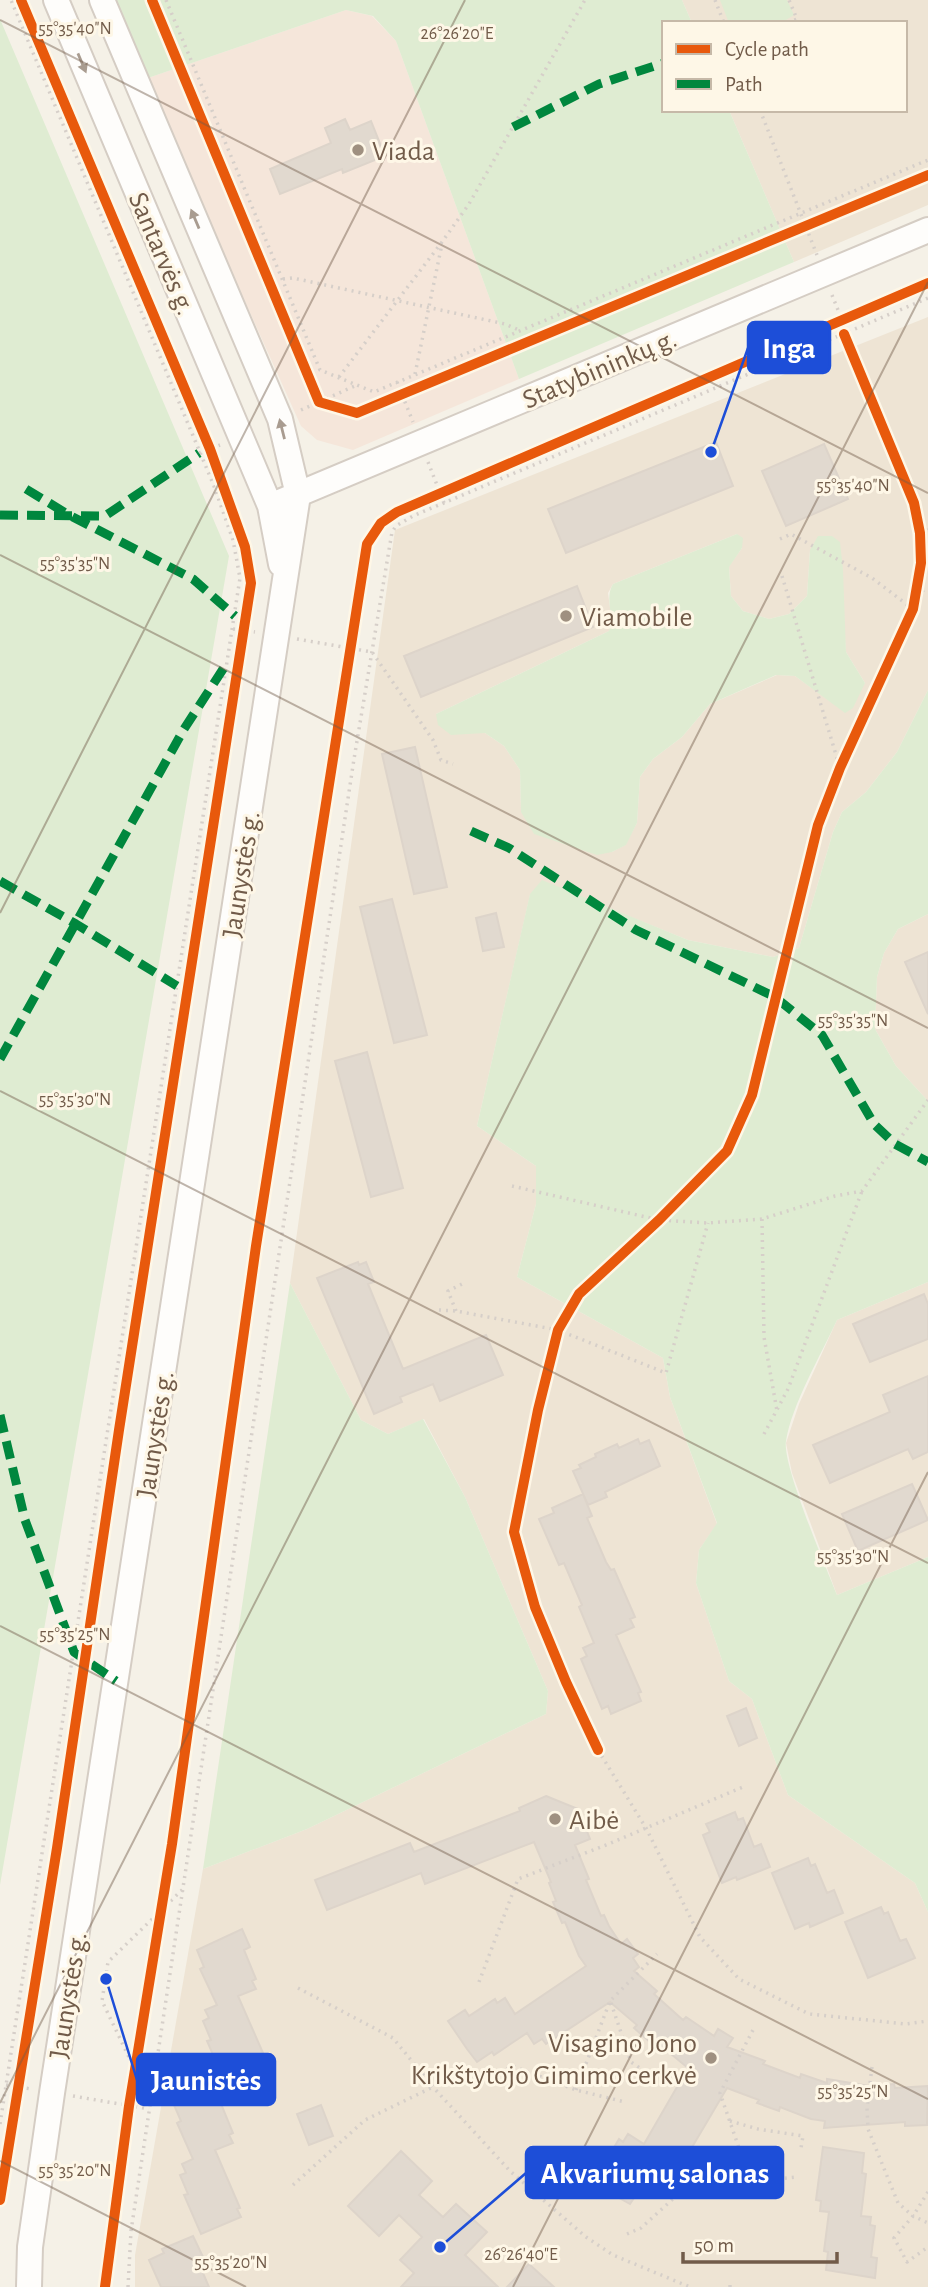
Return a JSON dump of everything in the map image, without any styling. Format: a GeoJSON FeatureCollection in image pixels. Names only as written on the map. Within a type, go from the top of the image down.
{"type":"FeatureCollection","features":[{"type":"Feature","properties":{"kind":"street","name":"Santarvės g."},"geometry":{"type":"LineString","coordinates":[[56,0],[270,506]]}},
{"type":"Feature","properties":{"kind":"street","name":"Santarvės g."},"geometry":{"type":"LineString","coordinates":[[102,0],[280,419],[298,495]]}},
{"type":"Feature","properties":{"kind":"street","name":"Statybininkų g."},"geometry":{"type":"LineString","coordinates":[[270,506],[928,230]]}},
{"type":"Feature","properties":{"kind":"street","name":"Jaunystės g."},"geometry":{"type":"LineString","coordinates":[[29,2287],[30,2247],[52,2093],[298,495]]}},
{"type":"Feature","properties":{"kind":"street","name":"Jaunystės g."},"geometry":{"type":"LineString","coordinates":[[270,506],[285,582]]}},
{"type":"Feature","properties":{"kind":"path"},"geometry":{"type":"LineString","coordinates":[[11,0],[214,486],[233,540],[240,578],[242,644]]}},
{"type":"Feature","properties":{"kind":"path"},"geometry":{"type":"LineString","coordinates":[[6,2125],[6,2085],[251,583],[245,547],[210,449],[21,0]]}},
{"type":"Feature","properties":{"kind":"path"},"geometry":{"type":"LineString","coordinates":[[166,0],[320,370],[374,391],[928,160]]}},
{"type":"Feature","properties":{"kind":"path"},"geometry":{"type":"LineString","coordinates":[[339,377],[469,204],[585,0]]}},
{"type":"Feature","properties":{"kind":"path"},"geometry":{"type":"LineString","coordinates":[[789,0],[797,19],[793,21]]}},
{"type":"Feature","properties":{"kind":"path"},"geometry":{"type":"LineString","coordinates":[[716,1],[723,21]]}},
{"type":"Feature","properties":{"kind":"path"},"geometry":{"type":"LineString","coordinates":[[761,112],[806,227]]}},
{"type":"Feature","properties":{"kind":"path"},"geometry":{"type":"LineString","coordinates":[[793,232],[818,222]]}},
{"type":"Feature","properties":{"kind":"path"},"geometry":{"type":"LineString","coordinates":[[415,374],[442,242]]}},
{"type":"Feature","properties":{"kind":"path"},"geometry":{"type":"LineString","coordinates":[[282,279],[293,278],[398,300],[505,324],[519,330]]}},
{"type":"Feature","properties":{"kind":"path"},"geometry":{"type":"LineString","coordinates":[[128,2287],[131,2231],[389,540],[396,526],[404,520],[928,298]]}},
{"type":"Feature","properties":{"kind":"path"},"geometry":{"type":"LineString","coordinates":[[910,306],[913,314]]}},
{"type":"Feature","properties":{"kind":"path"},"geometry":{"type":"LineString","coordinates":[[830,325],[854,314]]}},
{"type":"Feature","properties":{"kind":"path"},"geometry":{"type":"LineString","coordinates":[[387,517],[736,366]]}},
{"type":"Feature","properties":{"kind":"path"},"geometry":{"type":"LineString","coordinates":[[389,400],[415,390]]}},
{"type":"Feature","properties":{"kind":"path"},"geometry":{"type":"LineString","coordinates":[[315,391],[319,402],[332,405]]}},
{"type":"Feature","properties":{"kind":"path"},"geometry":{"type":"LineString","coordinates":[[914,503],[928,534]]}},
{"type":"Feature","properties":{"kind":"path"},"geometry":{"type":"LineString","coordinates":[[780,539],[791,534],[872,578],[913,610]]}},
{"type":"Feature","properties":{"kind":"path"},"geometry":{"type":"LineString","coordinates":[[782,576],[840,768]]}},
{"type":"Feature","properties":{"kind":"path"},"geometry":{"type":"LineString","coordinates":[[915,594],[928,588]]}},
{"type":"Feature","properties":{"kind":"path"},"geometry":{"type":"LineString","coordinates":[[243,621],[278,636],[372,652],[433,740],[441,760],[453,764]]}},
{"type":"Feature","properties":{"kind":"path"},"geometry":{"type":"LineString","coordinates":[[348,663],[352,636]]}},
{"type":"Feature","properties":{"kind":"path"},"geometry":{"type":"LineString","coordinates":[[205,884],[233,697]]}},
{"type":"Feature","properties":{"kind":"path"},"geometry":{"type":"LineString","coordinates":[[764,1434],[788,1389],[862,1191],[928,1100]]}},
{"type":"Feature","properties":{"kind":"path"},"geometry":{"type":"LineString","coordinates":[[512,1186],[659,1220],[708,1223],[762,1219],[835,1196],[862,1191]]}},
{"type":"Feature","properties":{"kind":"path"},"geometry":{"type":"LineString","coordinates":[[762,1219],[764,1337],[777,1412]]}},
{"type":"Feature","properties":{"kind":"path"},"geometry":{"type":"LineString","coordinates":[[439,1310],[558,1330],[666,1373],[708,1223]]}},
{"type":"Feature","properties":{"kind":"path"},"geometry":{"type":"LineString","coordinates":[[99,1565],[150,1236]]}},
{"type":"Feature","properties":{"kind":"path"},"geometry":{"type":"LineString","coordinates":[[456,1311],[449,1291],[466,1282]]}},
{"type":"Feature","properties":{"kind":"path"},"geometry":{"type":"LineString","coordinates":[[598,1750],[646,1828],[700,1937],[739,1979],[809,2014],[906,2024],[928,2021]]}},
{"type":"Feature","properties":{"kind":"path"},"geometry":{"type":"LineString","coordinates":[[479,1982],[518,1879],[743,1787]]}},
{"type":"Feature","properties":{"kind":"path"},"geometry":{"type":"LineString","coordinates":[[151,2103],[102,2001],[108,1962],[183,1889]]}},
{"type":"Feature","properties":{"kind":"path"},"geometry":{"type":"LineString","coordinates":[[159,1924],[163,1897]]}},
{"type":"Feature","properties":{"kind":"path"},"geometry":{"type":"LineString","coordinates":[[576,2090],[610,2001],[657,1954]]}},
{"type":"Feature","properties":{"kind":"path"},"geometry":{"type":"LineString","coordinates":[[298,1988],[393,2038],[433,2087],[510,2171],[586,2237],[613,2255],[690,2287]]}},
{"type":"Feature","properties":{"kind":"path"},"geometry":{"type":"LineString","coordinates":[[610,2001],[631,2063],[644,2071]]}},
{"type":"Feature","properties":{"kind":"path"},"geometry":{"type":"LineString","coordinates":[[750,2180],[720,2093],[753,2030]]}},
{"type":"Feature","properties":{"kind":"path"},"geometry":{"type":"LineString","coordinates":[[127,2119],[139,2045]]}},
{"type":"Feature","properties":{"kind":"path"},"geometry":{"type":"LineString","coordinates":[[460,2084],[515,2067],[576,2090],[625,2102]]}},
{"type":"Feature","properties":{"kind":"path"},"geometry":{"type":"LineString","coordinates":[[872,2067],[867,2108],[868,2129],[898,2203],[928,2223]]}},
{"type":"Feature","properties":{"kind":"path"},"geometry":{"type":"LineString","coordinates":[[6,2125],[20,2074]]}},
{"type":"Feature","properties":{"kind":"path"},"geometry":{"type":"LineString","coordinates":[[6,2085],[150,2109]]}},
{"type":"Feature","properties":{"kind":"path"},"geometry":{"type":"LineString","coordinates":[[293,2185],[365,2120],[433,2087]]}},
{"type":"Feature","properties":{"kind":"path"},"geometry":{"type":"LineString","coordinates":[[730,2121],[758,2129],[803,2136],[801,2148]]}},
{"type":"Feature","properties":{"kind":"path"},"geometry":{"type":"LineString","coordinates":[[626,2234],[641,2228],[685,2188],[797,2177]]}},
{"type":"Feature","properties":{"kind":"path"},"geometry":{"type":"LineString","coordinates":[[928,2192],[914,2216],[894,2238],[907,2262],[928,2247]]}},
{"type":"Feature","properties":{"kind":"shaded area"},"geometry":{"type":"Polygon","coordinates":[[[682,0],[928,0],[928,205],[794,262],[730,112],[907,112],[907,21],[691,21],[682,0]]]}},
{"type":"Feature","properties":{"kind":"shaded area"},"geometry":{"type":"Polygon","coordinates":[[[346,10],[372,16],[396,41],[519,379],[353,450],[317,440],[301,426],[145,79],[346,10]]]}},
{"type":"Feature","properties":{"kind":"shaded area"},"geometry":{"type":"Polygon","coordinates":[[[928,317],[928,690],[897,752],[866,792],[842,812],[833,832],[799,948],[773,957],[688,940],[542,881],[530,895],[477,1126],[536,1166],[536,1204],[517,1277],[663,1358],[670,1397],[717,1524],[699,1550],[696,1583],[729,1681],[752,1699],[788,1795],[915,1883],[928,1912],[928,2287],[135,2287],[135,2255],[203,1869],[307,1829],[546,1714],[548,1691],[465,1497],[424,1419],[388,1434],[361,1420],[290,1283],[395,530],[928,317]],[[737,534],[613,584],[608,593],[612,623],[609,631],[436,714],[485,733],[504,746],[520,770],[521,812],[612,852],[625,845],[637,823],[640,777],[653,759],[682,737],[710,704],[777,675],[795,676],[845,712],[865,683],[846,652],[843,612],[810,550],[807,596],[789,614],[769,619],[743,611],[731,596],[729,566],[742,548],[737,534]]]}},
{"type":"Feature","properties":{"kind":"shaded area"},"geometry":{"type":"Polygon","coordinates":[[[928,914],[928,1101],[896,1066],[875,1029],[877,977],[884,953],[898,929],[928,914]]]}},
{"type":"Feature","properties":{"kind":"shaded area"},"geometry":{"type":"Polygon","coordinates":[[[928,1282],[928,1557],[837,1595],[792,1473],[786,1443],[799,1404],[837,1320],[928,1282]]]}},
{"type":"Feature","properties":{"kind":"green space"},"geometry":{"type":"Polygon","coordinates":[[[111,0],[682,0],[691,21],[662,21],[662,112],[730,112],[794,262],[519,379],[396,41],[373,16],[346,10],[145,79],[111,0]]]}},
{"type":"Feature","properties":{"kind":"green space"},"geometry":{"type":"Polygon","coordinates":[[[720,0],[787,0],[794,15],[784,21],[728,21],[720,0]]]}},
{"type":"Feature","properties":{"kind":"green space"},"geometry":{"type":"Polygon","coordinates":[[[0,19],[229,556],[0,1885],[0,19]]]}},
{"type":"Feature","properties":{"kind":"green space"},"geometry":{"type":"Polygon","coordinates":[[[737,534],[743,538],[742,548],[729,567],[731,596],[743,611],[769,619],[789,614],[807,596],[810,550],[818,536],[832,536],[840,542],[846,652],[865,683],[853,708],[845,713],[795,676],[776,675],[710,704],[682,737],[653,759],[640,777],[637,823],[626,845],[597,855],[534,834],[521,812],[520,770],[504,746],[485,733],[451,735],[438,725],[436,714],[609,631],[609,595],[613,584],[737,534]]]}},
{"type":"Feature","properties":{"kind":"green space"},"geometry":{"type":"Polygon","coordinates":[[[928,690],[928,914],[898,929],[884,953],[877,977],[875,1029],[896,1066],[928,1101],[928,1282],[837,1320],[794,1411],[786,1441],[797,1493],[837,1595],[928,1557],[928,1912],[915,1883],[788,1795],[752,1699],[729,1681],[696,1583],[699,1550],[717,1523],[670,1397],[663,1358],[517,1277],[536,1204],[536,1166],[477,1126],[530,894],[542,880],[688,940],[773,957],[799,948],[833,832],[842,812],[866,792],[897,752],[928,690]]]}},
{"type":"Feature","properties":{"kind":"green space"},"geometry":{"type":"Polygon","coordinates":[[[290,1283],[361,1420],[388,1434],[423,1419],[465,1497],[548,1691],[546,1714],[307,1829],[203,1869],[290,1283]]]}},
{"type":"Feature","properties":{"kind":"building"},"geometry":{"type":"Polygon","coordinates":[[[345,119],[350,130],[371,121],[385,156],[343,173],[342,169],[280,194],[270,169],[331,143],[325,128],[345,119]]]}},
{"type":"Feature","properties":{"kind":"building"},"geometry":{"type":"Polygon","coordinates":[[[716,442],[733,486],[566,553],[548,509],[716,442]]]}},
{"type":"Feature","properties":{"kind":"building"},"geometry":{"type":"Polygon","coordinates":[[[824,444],[848,499],[786,526],[762,471],[824,444]]]}},
{"type":"Feature","properties":{"kind":"building"},"geometry":{"type":"Polygon","coordinates":[[[577,586],[593,627],[421,697],[404,656],[577,586]]]}},
{"type":"Feature","properties":{"kind":"building"},"geometry":{"type":"Polygon","coordinates":[[[415,747],[447,887],[414,894],[382,754],[415,747]]]}},
{"type":"Feature","properties":{"kind":"building"},"geometry":{"type":"Polygon","coordinates":[[[392,899],[427,1035],[394,1043],[360,907],[392,899]]]}},
{"type":"Feature","properties":{"kind":"building"},"geometry":{"type":"Polygon","coordinates":[[[496,913],[504,947],[483,951],[476,918],[496,913]]]}},
{"type":"Feature","properties":{"kind":"building"},"geometry":{"type":"Polygon","coordinates":[[[928,952],[928,1014],[905,962],[928,952]]]}},
{"type":"Feature","properties":{"kind":"building"},"geometry":{"type":"Polygon","coordinates":[[[367,1052],[403,1188],[371,1197],[335,1061],[367,1052]]]}},
{"type":"Feature","properties":{"kind":"building"},"geometry":{"type":"Polygon","coordinates":[[[358,1262],[359,1265],[366,1262],[374,1282],[368,1284],[403,1369],[486,1335],[503,1375],[440,1401],[433,1384],[400,1397],[402,1402],[374,1414],[317,1278],[358,1262]]]}},
{"type":"Feature","properties":{"kind":"building"},"geometry":{"type":"Polygon","coordinates":[[[924,1294],[928,1304],[928,1339],[870,1362],[853,1324],[924,1294]]]}},
{"type":"Feature","properties":{"kind":"building"},"geometry":{"type":"Polygon","coordinates":[[[928,1376],[928,1452],[913,1459],[908,1449],[830,1483],[813,1445],[890,1412],[883,1395],[928,1376]]]}},
{"type":"Feature","properties":{"kind":"building"},"geometry":{"type":"Polygon","coordinates":[[[638,1439],[640,1444],[649,1440],[660,1466],[605,1492],[607,1497],[588,1505],[573,1471],[596,1457],[595,1454],[617,1444],[619,1448],[638,1439]]]}},
{"type":"Feature","properties":{"kind":"building"},"geometry":{"type":"Polygon","coordinates":[[[912,1484],[928,1520],[858,1551],[842,1514],[912,1484]]]}},
{"type":"Feature","properties":{"kind":"building"},"geometry":{"type":"Polygon","coordinates":[[[583,1494],[592,1516],[587,1518],[635,1617],[630,1619],[634,1627],[616,1635],[641,1692],[638,1693],[641,1701],[611,1714],[608,1706],[602,1709],[581,1659],[587,1656],[583,1648],[594,1643],[579,1607],[582,1605],[564,1563],[559,1565],[539,1519],[554,1513],[552,1508],[583,1494]]]}},
{"type":"Feature","properties":{"kind":"building"},"geometry":{"type":"Polygon","coordinates":[[[746,1708],[757,1738],[739,1746],[727,1716],[746,1708]]]}},
{"type":"Feature","properties":{"kind":"building"},"geometry":{"type":"Polygon","coordinates":[[[546,1796],[578,1809],[590,1839],[575,1845],[601,1916],[604,1915],[621,1944],[627,1939],[638,1954],[633,1958],[639,1967],[634,1971],[657,1991],[654,1994],[683,2020],[686,2017],[714,2036],[718,2029],[733,2038],[727,2047],[800,2078],[801,2074],[827,2083],[827,2079],[869,2086],[894,2084],[895,2088],[928,2086],[927,2125],[905,2126],[905,2122],[824,2128],[825,2121],[811,2119],[780,2107],[779,2111],[727,2088],[685,2159],[679,2155],[674,2163],[664,2157],[643,2191],[640,2189],[630,2204],[587,2180],[597,2163],[603,2166],[619,2139],[623,2142],[628,2134],[644,2144],[688,2068],[654,2040],[651,2043],[634,2028],[637,2025],[610,2002],[546,2044],[542,2039],[534,2044],[527,2033],[494,2055],[492,2052],[477,2062],[467,2049],[448,2021],[465,2010],[469,2016],[495,1999],[497,2003],[505,1998],[515,2014],[586,1966],[553,1902],[556,1901],[549,1883],[551,1882],[534,1842],[425,1884],[421,1873],[327,1910],[315,1880],[410,1843],[414,1852],[520,1811],[519,1808],[546,1796]]]}},
{"type":"Feature","properties":{"kind":"building"},"geometry":{"type":"Polygon","coordinates":[[[735,1812],[738,1820],[743,1818],[754,1847],[761,1844],[770,1867],[722,1883],[703,1835],[710,1832],[706,1824],[735,1812]]]}},
{"type":"Feature","properties":{"kind":"building"},"geometry":{"type":"Polygon","coordinates":[[[808,1858],[811,1866],[815,1864],[827,1893],[834,1890],[843,1913],[810,1927],[809,1923],[795,1929],[772,1873],[808,1858]]]}},
{"type":"Feature","properties":{"kind":"building"},"geometry":{"type":"Polygon","coordinates":[[[881,1907],[884,1914],[888,1912],[900,1941],[906,1939],[915,1958],[868,1978],[845,1922],[881,1907]]]}},
{"type":"Feature","properties":{"kind":"building"},"geometry":{"type":"Polygon","coordinates":[[[242,1929],[250,1947],[244,1950],[256,1979],[252,1981],[256,1989],[238,1996],[263,2053],[260,2054],[264,2063],[224,2080],[207,2041],[211,2040],[203,2021],[209,2018],[205,2010],[217,2005],[200,1969],[204,1967],[197,1950],[242,1929]]]}},
{"type":"Feature","properties":{"kind":"building"},"geometry":{"type":"Polygon","coordinates":[[[218,2080],[227,2102],[221,2104],[233,2133],[229,2135],[233,2143],[215,2150],[240,2208],[237,2209],[241,2217],[201,2234],[184,2195],[188,2194],[180,2175],[186,2173],[182,2164],[193,2159],[177,2123],[181,2121],[174,2105],[188,2098],[186,2094],[218,2080]]]}},
{"type":"Feature","properties":{"kind":"building"},"geometry":{"type":"Polygon","coordinates":[[[321,2105],[333,2136],[309,2145],[297,2114],[321,2105]]]}},
{"type":"Feature","properties":{"kind":"building"},"geometry":{"type":"Polygon","coordinates":[[[823,2147],[864,2153],[862,2173],[866,2174],[861,2216],[871,2217],[870,2225],[875,2226],[871,2257],[877,2258],[875,2278],[826,2270],[828,2252],[824,2251],[829,2212],[820,2211],[821,2201],[816,2200],[823,2147]]]}},
{"type":"Feature","properties":{"kind":"building"},"geometry":{"type":"Polygon","coordinates":[[[401,2151],[432,2181],[419,2195],[443,2217],[456,2204],[487,2232],[465,2255],[498,2287],[401,2287],[414,2273],[400,2260],[422,2237],[399,2215],[379,2236],[348,2206],[401,2151]]]}},
{"type":"Feature","properties":{"kind":"building"},"geometry":{"type":"Polygon","coordinates":[[[193,2236],[203,2257],[197,2259],[209,2287],[161,2287],[149,2260],[164,2253],[162,2249],[193,2236]]]}},
{"type":"Feature","properties":{"kind":"building"},"geometry":{"type":"Polygon","coordinates":[[[529,2264],[554,2287],[507,2287],[529,2264]]]}},
{"type":"Feature","properties":{"kind":"marked path"},"geometry":{"type":"LineString","coordinates":[[513,127],[599,84],[662,64]]}},
{"type":"Feature","properties":{"kind":"marked path"},"geometry":{"type":"LineString","coordinates":[[0,515],[105,516],[199,453]]}},
{"type":"Feature","properties":{"kind":"marked path"},"geometry":{"type":"LineString","coordinates":[[26,489],[69,515],[193,579],[235,616]]}},
{"type":"Feature","properties":{"kind":"marked path"},"geometry":{"type":"LineString","coordinates":[[0,1059],[184,729],[227,663]]}},
{"type":"Feature","properties":{"kind":"marked path"},"geometry":{"type":"LineString","coordinates":[[471,831],[509,848],[636,930],[775,997],[822,1035],[874,1124],[895,1144],[928,1162]]}},
{"type":"Feature","properties":{"kind":"marked path"},"geometry":{"type":"LineString","coordinates":[[0,881],[177,986]]}},
{"type":"Feature","properties":{"kind":"marked path"},"geometry":{"type":"LineString","coordinates":[[0,1415],[25,1520],[74,1652],[116,1681]]}},
{"type":"Feature","properties":{"kind":"cycle path"},"geometry":{"type":"LineString","coordinates":[[0,2200],[57,1848],[251,583],[245,547],[210,449],[21,0]]}},
{"type":"Feature","properties":{"kind":"cycle path"},"geometry":{"type":"LineString","coordinates":[[152,0],[319,402],[357,413],[928,175]]}},
{"type":"Feature","properties":{"kind":"cycle path"},"geometry":{"type":"LineString","coordinates":[[105,2287],[129,2106],[172,1844],[256,1246],[367,544],[381,523],[397,512],[928,283]]}},
{"type":"Feature","properties":{"kind":"cycle path"},"geometry":{"type":"LineString","coordinates":[[598,1750],[535,1607],[514,1532],[538,1410],[558,1330],[579,1294],[659,1220],[727,1151],[752,1095],[818,825],[840,768],[913,609],[921,563],[920,533],[914,503],[844,334]]}},
{"type":"Feature","properties":{"kind":"place","name":"Viada"},"geometry":{"type":"Point","coordinates":[358,150]}},
{"type":"Feature","properties":{"kind":"place","name":"Inga"},"geometry":{"type":"Point","coordinates":[711,452]}},
{"type":"Feature","properties":{"kind":"place","name":"Viamobile"},"geometry":{"type":"Point","coordinates":[566,616]}},
{"type":"Feature","properties":{"kind":"place","name":"Aibė"},"geometry":{"type":"Point","coordinates":[555,1819]}},
{"type":"Feature","properties":{"kind":"place","name":"Jaunistės"},"geometry":{"type":"Point","coordinates":[106,1979]}},
{"type":"Feature","properties":{"kind":"place","name":"Visagino Jono Krikštytojo Gimimo cerkvė"},"geometry":{"type":"Point","coordinates":[711,2058]}},
{"type":"Feature","properties":{"kind":"place","name":"Akvariumų salonas"},"geometry":{"type":"Point","coordinates":[440,2247]}}]}
